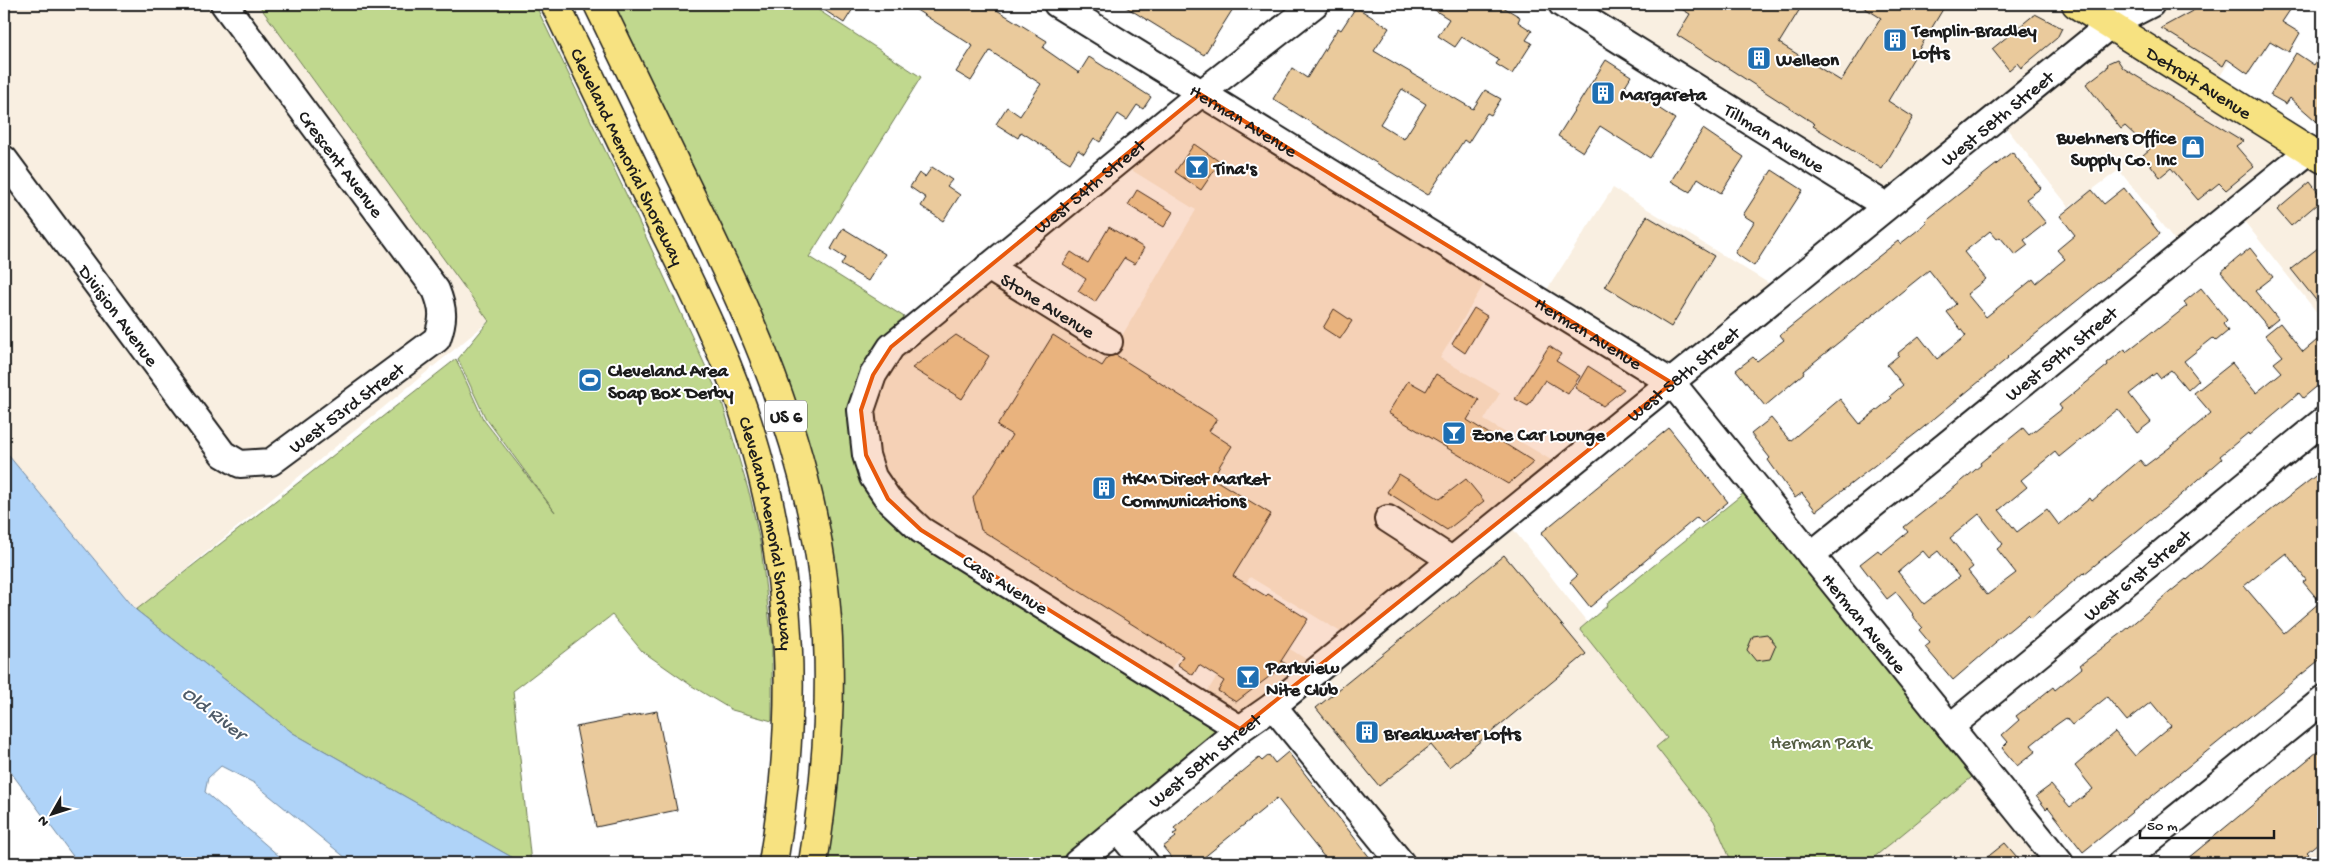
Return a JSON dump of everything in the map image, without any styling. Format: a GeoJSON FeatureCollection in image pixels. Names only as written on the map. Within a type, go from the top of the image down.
{"type":"FeatureCollection","features":[{"type":"Feature","properties":{"kind":"main road","name":"Cleveland Memorial Shoreway"},"geometry":{"type":"LineString","coordinates":[[555,4],[716,339],[750,429],[767,492],[784,587],[790,683],[786,778],[773,863]]}},
{"type":"Feature","properties":{"kind":"main road","name":"Cleveland Memorial Shoreway"},"geometry":{"type":"LineString","coordinates":[[598,4],[758,338],[790,429],[807,493],[815,526],[824,602],[829,697],[823,796],[813,863]]}},
{"type":"Feature","properties":{"kind":"main road","name":"Detroit Avenue"},"geometry":{"type":"LineString","coordinates":[[2076,4],[2316,155]]}},
{"type":"Feature","properties":{"kind":"street","name":"Crescent Avenue"},"geometry":{"type":"LineString","coordinates":[[224,4],[436,290],[443,308],[441,328]]}},
{"type":"Feature","properties":{"kind":"street","name":"Herman Avenue"},"geometry":{"type":"LineString","coordinates":[[1057,4],[1200,94],[1672,383],[2060,863]]}},
{"type":"Feature","properties":{"kind":"street","name":"West 54th Street"},"geometry":{"type":"LineString","coordinates":[[872,376],[890,347],[1200,94],[1315,4]]}},
{"type":"Feature","properties":{"kind":"street","name":"Tillman Avenue"},"geometry":{"type":"LineString","coordinates":[[1562,4],[1886,206]]}},
{"type":"Feature","properties":{"kind":"street","name":"West 58th Street"},"geometry":{"type":"LineString","coordinates":[[1077,863],[1240,729],[1273,706],[1453,561],[2110,25],[2151,4]]}},
{"type":"Feature","properties":{"kind":"street","name":"West 59th Street"},"geometry":{"type":"LineString","coordinates":[[1811,555],[2316,155]]}},
{"type":"Feature","properties":{"kind":"street","name":"Division Avenue"},"geometry":{"type":"LineString","coordinates":[[4,159],[223,454],[240,464]]}},
{"type":"Feature","properties":{"kind":"street","name":"Stone Avenue"},"geometry":{"type":"LineString","coordinates":[[988,267],[1109,342]]}},
{"type":"Feature","properties":{"kind":"street","name":"West 53rd Street"},"geometry":{"type":"LineString","coordinates":[[240,464],[271,462],[420,352],[437,338],[441,328]]}},
{"type":"Feature","properties":{"kind":"street","name":"Cass Avenue"},"geometry":{"type":"LineString","coordinates":[[872,376],[861,410],[866,455],[873,477],[888,499],[921,530],[1240,729]]}},
{"type":"Feature","properties":{"kind":"street","name":"West 61st Street"},"geometry":{"type":"LineString","coordinates":[[1950,727],[2323,420]]}},
{"type":"Feature","properties":{"kind":"street"},"geometry":{"type":"LineString","coordinates":[[1388,519],[1453,561]]}},
{"type":"Feature","properties":{"kind":"street"},"geometry":{"type":"LineString","coordinates":[[2121,863],[2323,700]]}},
{"type":"Feature","properties":{"kind":"street"},"geometry":{"type":"LineString","coordinates":[[1273,706],[1401,863]]}},
{"type":"Feature","properties":{"kind":"street"},"geometry":{"type":"LineString","coordinates":[[1118,830],[1145,863]]}},
{"type":"Feature","properties":{"kind":"highlighted area"},"geometry":{"type":"Polygon","coordinates":[[[1200,94],[1672,383],[1240,729],[921,530],[888,499],[866,455],[861,410],[873,375],[891,347],[1200,94]]]}},
{"type":"Feature","properties":{"kind":"shaded area"},"geometry":{"type":"Polygon","coordinates":[[[4,4],[258,4],[489,321],[136,610],[4,450],[4,4]]]}},
{"type":"Feature","properties":{"kind":"shaded area"},"geometry":{"type":"Polygon","coordinates":[[[1562,4],[2265,4],[2212,89],[2323,158],[2323,320],[2236,211],[2184,253],[2119,170],[2069,207],[1997,116],[1886,206],[1562,4]]]}},
{"type":"Feature","properties":{"kind":"shaded area"},"geometry":{"type":"Polygon","coordinates":[[[1200,94],[1491,272],[1440,358],[1500,393],[1484,420],[1566,469],[1505,519],[1779,863],[1401,863],[1273,706],[1240,729],[1200,703],[1250,624],[1320,668],[1354,640],[1250,577],[1231,607],[1216,599],[1163,681],[921,530],[873,477],[873,375],[988,267],[1116,346],[1196,210],[1117,161],[1200,94]]]}},
{"type":"Feature","properties":{"kind":"shaded area"},"geometry":{"type":"Polygon","coordinates":[[[1613,188],[1783,292],[1672,383],[1539,302],[1613,188]]]}},
{"type":"Feature","properties":{"kind":"shaded area"},"geometry":{"type":"Polygon","coordinates":[[[1983,768],[2060,863],[1866,863],[1983,768]]]}},
{"type":"Feature","properties":{"kind":"shaded area"},"geometry":{"type":"Polygon","coordinates":[[[2318,845],[2323,852],[2323,863],[2296,863],[2318,845]]]}},
{"type":"Feature","properties":{"kind":"green space"},"geometry":{"type":"Polygon","coordinates":[[[258,4],[535,4],[627,196],[722,402],[750,496],[761,547],[772,644],[772,721],[732,710],[692,686],[642,651],[612,615],[513,691],[531,863],[522,863],[293,733],[136,610],[456,359],[483,419],[555,512],[485,417],[458,359],[489,321],[258,4]]]}},
{"type":"Feature","properties":{"kind":"green space"},"geometry":{"type":"Polygon","coordinates":[[[598,4],[809,4],[921,77],[809,257],[917,325],[861,410],[888,499],[1240,729],[1077,863],[813,863],[828,728],[799,462],[598,4]]]}},
{"type":"Feature","properties":{"kind":"green space","name":"Herman Park"},"geometry":{"type":"Polygon","coordinates":[[[1754,485],[1983,768],[1867,863],[1732,863],[1714,821],[1656,747],[1667,738],[1580,629],[1608,605],[1607,603],[1754,485]]]}},
{"type":"Feature","properties":{"kind":"water","name":"Old River"},"geometry":{"type":"Polygon","coordinates":[[[4,450],[136,610],[293,733],[522,863],[352,863],[254,783],[221,766],[208,778],[205,792],[287,863],[78,863],[4,763],[4,450]]]}},
{"type":"Feature","properties":{"kind":"building"},"geometry":{"type":"Polygon","coordinates":[[[815,4],[856,4],[844,23],[815,4]]]}},
{"type":"Feature","properties":{"kind":"building"},"geometry":{"type":"Polygon","coordinates":[[[907,4],[987,4],[1047,41],[1043,48],[1079,73],[1089,57],[1151,97],[1143,109],[1137,105],[1127,120],[1118,114],[1100,142],[1094,138],[1084,154],[1078,150],[1070,163],[1021,132],[1018,138],[996,124],[1007,107],[1020,116],[1041,84],[990,51],[971,81],[956,72],[973,46],[907,4]]]}},
{"type":"Feature","properties":{"kind":"building"},"geometry":{"type":"Polygon","coordinates":[[[1121,4],[1236,4],[1204,55],[1121,4]]]}},
{"type":"Feature","properties":{"kind":"building"},"geometry":{"type":"Polygon","coordinates":[[[1425,4],[1498,4],[1520,17],[1518,22],[1532,31],[1526,40],[1532,43],[1512,74],[1496,64],[1499,60],[1462,37],[1455,47],[1438,36],[1449,19],[1425,4]]]}},
{"type":"Feature","properties":{"kind":"building"},"geometry":{"type":"Polygon","coordinates":[[[1673,4],[1803,4],[1779,43],[1841,81],[1881,18],[1858,4],[1946,4],[1888,101],[1913,117],[1882,169],[1813,126],[1815,124],[1677,35],[1690,14],[1673,4]]]}},
{"type":"Feature","properties":{"kind":"building"},"geometry":{"type":"Polygon","coordinates":[[[2205,4],[2294,4],[2282,22],[2300,33],[2289,52],[2270,41],[2248,74],[2227,59],[2223,66],[2161,28],[2205,4]]]}},
{"type":"Feature","properties":{"kind":"building"},"geometry":{"type":"Polygon","coordinates":[[[1356,7],[1389,28],[1374,51],[1473,109],[1485,90],[1501,99],[1491,115],[1487,113],[1468,143],[1464,140],[1428,195],[1273,99],[1292,68],[1307,78],[1338,28],[1341,30],[1356,7]],[[1402,89],[1380,124],[1404,139],[1426,104],[1402,89]]]}},
{"type":"Feature","properties":{"kind":"building"},"geometry":{"type":"Polygon","coordinates":[[[2035,14],[2062,28],[2057,38],[2021,68],[2017,63],[2009,70],[1992,49],[2035,14]]]}},
{"type":"Feature","properties":{"kind":"building"},"geometry":{"type":"Polygon","coordinates":[[[2323,50],[2323,127],[2290,98],[2286,104],[2270,95],[2296,53],[2314,65],[2323,50]]]}},
{"type":"Feature","properties":{"kind":"building"},"geometry":{"type":"Polygon","coordinates":[[[2117,59],[2123,68],[2243,141],[2236,146],[2254,167],[2226,190],[2219,183],[2198,200],[2171,168],[2160,177],[2143,155],[2150,149],[2125,126],[2121,129],[2086,84],[2107,68],[2108,63],[2117,59]]]}},
{"type":"Feature","properties":{"kind":"building"},"geometry":{"type":"Polygon","coordinates":[[[1606,60],[1631,76],[1625,86],[1675,119],[1650,158],[1600,126],[1583,152],[1558,136],[1606,60]]]}},
{"type":"Feature","properties":{"kind":"building"},"geometry":{"type":"Polygon","coordinates":[[[1703,129],[1744,157],[1721,193],[1698,178],[1690,192],[1671,181],[1703,129]]]}},
{"type":"Feature","properties":{"kind":"building","name":"Tina's"},"geometry":{"type":"Polygon","coordinates":[[[1194,144],[1220,162],[1201,190],[1175,172],[1194,144]]]}},
{"type":"Feature","properties":{"kind":"building"},"geometry":{"type":"Polygon","coordinates":[[[2012,152],[2041,188],[2026,199],[2046,223],[2024,240],[2028,245],[2015,255],[2000,237],[1997,239],[1990,231],[1964,252],[1986,279],[1967,294],[1986,317],[2033,279],[2036,283],[2065,259],[2057,250],[2075,235],[2060,216],[2092,190],[2104,204],[2124,188],[2160,234],[2007,357],[1919,431],[1816,511],[1802,493],[1795,498],[1768,460],[1770,458],[1751,434],[1771,418],[1790,441],[1840,399],[1860,424],[1892,398],[1890,396],[1903,385],[1887,365],[1899,355],[1898,353],[1919,336],[1937,359],[1966,336],[1947,312],[1956,304],[1929,270],[1803,371],[1804,373],[1765,406],[1736,370],[1753,357],[1757,361],[1784,340],[1780,335],[1898,241],[1900,244],[1927,223],[1925,221],[2012,152]]]}},
{"type":"Feature","properties":{"kind":"building"},"geometry":{"type":"Polygon","coordinates":[[[932,167],[952,180],[947,186],[960,195],[943,221],[921,206],[926,198],[910,187],[919,173],[925,177],[932,167]]]}},
{"type":"Feature","properties":{"kind":"building"},"geometry":{"type":"Polygon","coordinates":[[[1772,170],[1803,190],[1754,266],[1735,253],[1754,222],[1743,215],[1772,170]]]}},
{"type":"Feature","properties":{"kind":"building"},"geometry":{"type":"Polygon","coordinates":[[[2310,182],[2323,199],[2291,226],[2277,210],[2310,182]]]}},
{"type":"Feature","properties":{"kind":"building"},"geometry":{"type":"Polygon","coordinates":[[[1137,190],[1173,212],[1164,227],[1128,205],[1137,190]]]}},
{"type":"Feature","properties":{"kind":"building"},"geometry":{"type":"Polygon","coordinates":[[[1647,216],[1714,256],[1671,327],[1605,286],[1647,216]]]}},
{"type":"Feature","properties":{"kind":"building"},"geometry":{"type":"Polygon","coordinates":[[[1109,227],[1144,248],[1135,264],[1124,258],[1095,302],[1078,291],[1086,279],[1063,264],[1071,252],[1088,263],[1109,227]]]}},
{"type":"Feature","properties":{"kind":"building"},"geometry":{"type":"Polygon","coordinates":[[[843,228],[885,254],[868,281],[841,265],[845,258],[831,249],[843,228]]]}},
{"type":"Feature","properties":{"kind":"building"},"geometry":{"type":"Polygon","coordinates":[[[2323,244],[2323,309],[2291,269],[2323,244]]]}},
{"type":"Feature","properties":{"kind":"building"},"geometry":{"type":"Polygon","coordinates":[[[2250,248],[2273,277],[2255,291],[2278,319],[2268,327],[2221,272],[2250,248]]]}},
{"type":"Feature","properties":{"kind":"building"},"geometry":{"type":"Polygon","coordinates":[[[2201,288],[2227,320],[2223,324],[2228,331],[2216,341],[2213,338],[2184,361],[2199,380],[2188,390],[2171,370],[2160,378],[2156,373],[2129,394],[2151,422],[2137,433],[2118,409],[2059,457],[2055,452],[2021,480],[2027,487],[1999,510],[2017,532],[2047,509],[2059,525],[2090,498],[2092,501],[2140,460],[2145,466],[2173,445],[2211,413],[2194,393],[2232,363],[2256,393],[2282,372],[2274,363],[2283,356],[2265,335],[2280,323],[2303,352],[2323,335],[2323,372],[2317,378],[2321,383],[2303,398],[2299,393],[2249,435],[2248,433],[2220,456],[2222,459],[2174,501],[2083,573],[2031,618],[2028,615],[1953,680],[1925,647],[1930,643],[1919,630],[1922,627],[1896,592],[1887,599],[1860,564],[1878,550],[1881,554],[1908,532],[1904,527],[1956,486],[1981,465],[1980,463],[2023,428],[2029,435],[2062,409],[2059,405],[2108,365],[2107,363],[2125,349],[2126,352],[2187,306],[2184,302],[2201,288]],[[1979,514],[1950,538],[1973,567],[1968,571],[1987,595],[2016,573],[1997,549],[2003,544],[1979,514]],[[1923,551],[1898,572],[1924,604],[1959,577],[1938,551],[1929,558],[1923,551]]]}},
{"type":"Feature","properties":{"kind":"building"},"geometry":{"type":"Polygon","coordinates":[[[1474,308],[1487,316],[1465,353],[1452,344],[1474,308]]]}},
{"type":"Feature","properties":{"kind":"building"},"geometry":{"type":"Polygon","coordinates":[[[1334,309],[1352,321],[1340,339],[1323,328],[1334,309]]]}},
{"type":"Feature","properties":{"kind":"building"},"geometry":{"type":"Polygon","coordinates":[[[956,335],[989,356],[962,399],[912,368],[956,335]]]}},
{"type":"Feature","properties":{"kind":"building","name":"HKM Direct Market Communications"},"geometry":{"type":"Polygon","coordinates":[[[1053,335],[1102,366],[1108,357],[1116,355],[1217,419],[1209,431],[1232,446],[1212,478],[1271,514],[1233,576],[1266,596],[1268,594],[1308,619],[1281,661],[1286,664],[1236,702],[1218,691],[1224,681],[1199,665],[1193,675],[1178,665],[1183,656],[981,530],[973,498],[1012,435],[997,426],[1053,335]]]}},
{"type":"Feature","properties":{"kind":"building"},"geometry":{"type":"Polygon","coordinates":[[[1549,346],[1561,354],[1556,361],[1580,376],[1568,394],[1545,380],[1528,406],[1515,399],[1549,346]]]}},
{"type":"Feature","properties":{"kind":"building"},"geometry":{"type":"Polygon","coordinates":[[[1588,366],[1624,389],[1603,406],[1575,388],[1588,366]]]}},
{"type":"Feature","properties":{"kind":"building","name":"Zone Car Lounge"},"geometry":{"type":"Polygon","coordinates":[[[1436,374],[1479,400],[1467,420],[1534,462],[1508,484],[1388,413],[1408,381],[1426,391],[1436,374]]]}},
{"type":"Feature","properties":{"kind":"building"},"geometry":{"type":"Polygon","coordinates":[[[1669,428],[1728,502],[1702,523],[1697,517],[1590,607],[1570,582],[1577,576],[1541,533],[1669,428]]]}},
{"type":"Feature","properties":{"kind":"building"},"geometry":{"type":"Polygon","coordinates":[[[2323,470],[2323,657],[2083,852],[2048,807],[2046,809],[2036,796],[2051,785],[2070,807],[2093,789],[2075,766],[2115,732],[2135,756],[2171,726],[2151,702],[2127,721],[2107,697],[2072,725],[2066,718],[2056,725],[2031,745],[2036,751],[2017,766],[2002,748],[2008,742],[2002,735],[2019,720],[2016,716],[2053,687],[2055,690],[2082,668],[2080,665],[2187,580],[2243,532],[2323,470]],[[2286,553],[2244,586],[2284,633],[2320,602],[2303,582],[2306,580],[2286,553]]]}},
{"type":"Feature","properties":{"kind":"building"},"geometry":{"type":"Polygon","coordinates":[[[1399,474],[1440,499],[1466,479],[1484,501],[1447,530],[1387,492],[1399,474]]]}},
{"type":"Feature","properties":{"kind":"building"},"geometry":{"type":"Polygon","coordinates":[[[1504,555],[1586,654],[1449,767],[1431,745],[1379,786],[1316,708],[1504,555]]]}},
{"type":"Feature","properties":{"kind":"building"},"geometry":{"type":"Polygon","coordinates":[[[1767,634],[1776,645],[1770,659],[1756,661],[1747,650],[1753,636],[1767,634]]]}},
{"type":"Feature","properties":{"kind":"building"},"geometry":{"type":"Polygon","coordinates":[[[657,711],[677,810],[596,827],[576,727],[657,711]]]}},
{"type":"Feature","properties":{"kind":"building"},"geometry":{"type":"Polygon","coordinates":[[[2323,747],[2323,839],[2307,852],[2309,854],[2297,863],[2182,863],[2323,747]]]}},
{"type":"Feature","properties":{"kind":"building"},"geometry":{"type":"Polygon","coordinates":[[[1288,752],[1374,863],[1329,863],[1277,798],[1197,863],[1176,863],[1163,847],[1176,837],[1173,834],[1177,832],[1174,828],[1259,758],[1262,761],[1269,755],[1275,763],[1288,752]]]}},
{"type":"Feature","properties":{"kind":"building"},"geometry":{"type":"Polygon","coordinates":[[[2005,843],[2022,863],[1980,863],[2005,843]]]}},
{"type":"Feature","properties":{"kind":"place","name":"Templin-Bradley Lofts"},"geometry":{"type":"Point","coordinates":[1895,40]}},
{"type":"Feature","properties":{"kind":"place","name":"Welleon"},"geometry":{"type":"Point","coordinates":[1759,58]}},
{"type":"Feature","properties":{"kind":"place","name":"Margareta"},"geometry":{"type":"Point","coordinates":[1603,93]}},
{"type":"Feature","properties":{"kind":"place","name":"Buehners Office Supply Co. Inc"},"geometry":{"type":"Point","coordinates":[2193,147]}},
{"type":"Feature","properties":{"kind":"place","name":"Tina's"},"geometry":{"type":"Point","coordinates":[1197,167]}},
{"type":"Feature","properties":{"kind":"place","name":"Cleveland Area Soap Box Derby"},"geometry":{"type":"Point","coordinates":[590,380]}},
{"type":"Feature","properties":{"kind":"place","name":"Zone Car Lounge"},"geometry":{"type":"Point","coordinates":[1454,433]}},
{"type":"Feature","properties":{"kind":"place","name":"HKM Direct Market Communications"},"geometry":{"type":"Point","coordinates":[1104,488]}},
{"type":"Feature","properties":{"kind":"place","name":"Parkview Nite Club"},"geometry":{"type":"Point","coordinates":[1248,677]}},
{"type":"Feature","properties":{"kind":"place","name":"Breakwater Lofts"},"geometry":{"type":"Point","coordinates":[1367,732]}}]}
